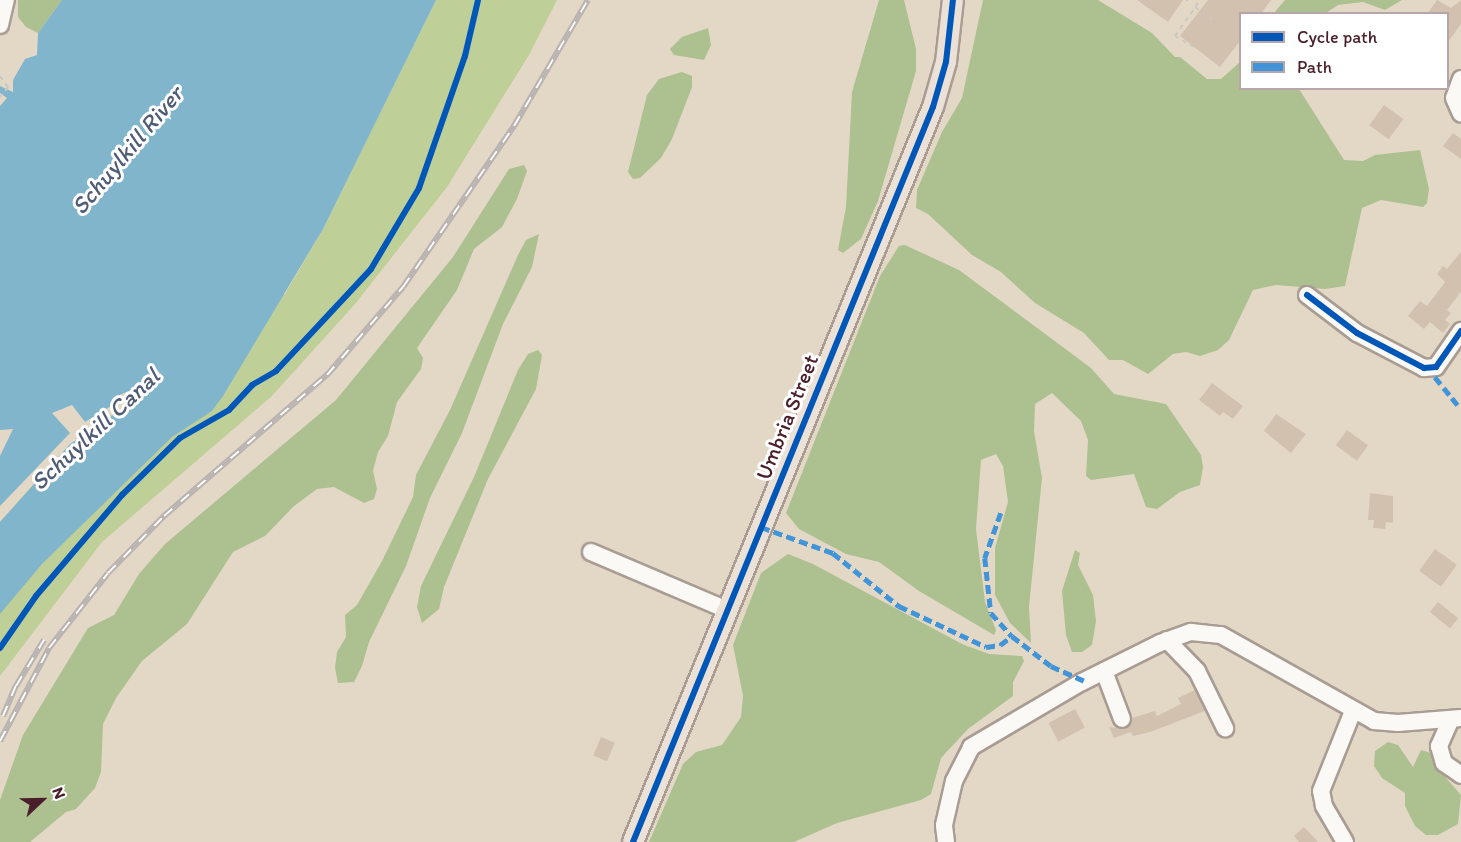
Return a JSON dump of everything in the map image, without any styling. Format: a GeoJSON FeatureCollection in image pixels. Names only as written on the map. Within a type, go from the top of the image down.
{"type":"FeatureCollection","features":[{"type":"Feature","properties":{"kind":"main road","name":"Umbria Street"},"geometry":{"type":"LineString","coordinates":[[633,842],[933,107],[947,54],[953,0]]}},
{"type":"Feature","properties":{"kind":"street"},"geometry":{"type":"LineString","coordinates":[[0,25],[6,0]]}},
{"type":"Feature","properties":{"kind":"street"},"geometry":{"type":"LineString","coordinates":[[1458,110],[1454,92],[1461,79]]}},
{"type":"Feature","properties":{"kind":"street"},"geometry":{"type":"LineString","coordinates":[[1307,295],[1375,343],[1417,367],[1436,367],[1461,331]]}},
{"type":"Feature","properties":{"kind":"street"},"geometry":{"type":"LineString","coordinates":[[591,552],[727,610]]}},
{"type":"Feature","properties":{"kind":"street"},"geometry":{"type":"LineString","coordinates":[[946,842],[944,825],[954,781],[971,747],[1104,670],[1167,640],[1200,630],[1221,635],[1353,711],[1386,723],[1456,718]]}},
{"type":"Feature","properties":{"kind":"street"},"geometry":{"type":"LineString","coordinates":[[1167,640],[1197,671],[1226,728]]}},
{"type":"Feature","properties":{"kind":"street"},"geometry":{"type":"LineString","coordinates":[[1104,670],[1122,719]]}},
{"type":"Feature","properties":{"kind":"street"},"geometry":{"type":"LineString","coordinates":[[1345,842],[1324,806],[1321,791],[1353,711]]}},
{"type":"Feature","properties":{"kind":"street"},"geometry":{"type":"LineString","coordinates":[[1456,718],[1439,746],[1444,763],[1461,775]]}},
{"type":"Feature","properties":{"kind":"path"},"geometry":{"type":"LineString","coordinates":[[1194,47],[1175,36],[1200,0]]}},
{"type":"Feature","properties":{"kind":"path"},"geometry":{"type":"LineString","coordinates":[[1195,8],[1212,20]]}},
{"type":"Feature","properties":{"kind":"path"},"geometry":{"type":"LineString","coordinates":[[1186,20],[1191,23]]}},
{"type":"Feature","properties":{"kind":"path"},"geometry":{"type":"LineString","coordinates":[[1182,26],[1186,29]]}},
{"type":"Feature","properties":{"kind":"path"},"geometry":{"type":"LineString","coordinates":[[0,76],[8,87],[0,97]]}},
{"type":"Feature","properties":{"kind":"green space"},"geometry":{"type":"Polygon","coordinates":[[[18,0],[62,0],[38,33],[26,27],[18,17],[18,0]]]}},
{"type":"Feature","properties":{"kind":"green space"},"geometry":{"type":"Polygon","coordinates":[[[436,0],[557,0],[529,55],[447,187],[355,304],[271,397],[102,542],[0,676],[0,522],[55,460],[88,429],[149,392],[164,377],[285,294],[323,229],[436,0]]]}},
{"type":"Feature","properties":{"kind":"green space"},"geometry":{"type":"Polygon","coordinates":[[[879,0],[904,0],[916,49],[916,71],[878,201],[861,239],[843,253],[838,250],[846,207],[852,92],[879,0]]]}},
{"type":"Feature","properties":{"kind":"green space"},"geometry":{"type":"Polygon","coordinates":[[[983,0],[1098,0],[1152,33],[1175,57],[1180,57],[1207,79],[1221,79],[1239,63],[1239,90],[1300,90],[1344,160],[1363,161],[1375,155],[1420,150],[1429,189],[1427,203],[1423,207],[1381,200],[1362,208],[1345,286],[1325,289],[1276,285],[1253,290],[1229,340],[1218,350],[1200,356],[1186,352],[1173,354],[1148,374],[1123,360],[1109,360],[1084,333],[1035,303],[1001,272],[972,255],[928,214],[916,208],[917,190],[942,132],[962,98],[983,0]]]}},
{"type":"Feature","properties":{"kind":"green space"},"geometry":{"type":"Polygon","coordinates":[[[1285,0],[1402,0],[1385,10],[1363,2],[1338,5],[1328,12],[1275,12],[1285,0]]]}},
{"type":"Feature","properties":{"kind":"green space"},"geometry":{"type":"Polygon","coordinates":[[[708,28],[711,45],[704,60],[674,55],[670,49],[682,37],[708,28]]]}},
{"type":"Feature","properties":{"kind":"green space"},"geometry":{"type":"Polygon","coordinates":[[[682,72],[692,76],[692,87],[672,139],[661,158],[640,178],[633,179],[628,172],[647,95],[659,79],[682,72]]]}},
{"type":"Feature","properties":{"kind":"green space"},"geometry":{"type":"Polygon","coordinates":[[[524,165],[527,171],[517,199],[502,227],[474,249],[457,290],[417,348],[423,358],[421,369],[397,402],[388,436],[378,452],[373,471],[377,489],[374,499],[364,503],[334,487],[317,489],[294,506],[265,536],[233,552],[187,624],[142,661],[116,698],[103,724],[101,772],[95,788],[76,809],[66,812],[30,842],[0,842],[0,800],[23,735],[88,628],[114,615],[139,574],[165,544],[336,400],[453,257],[509,169],[524,165]]]}},
{"type":"Feature","properties":{"kind":"green space"},"geometry":{"type":"Polygon","coordinates":[[[539,234],[532,267],[503,324],[462,433],[430,498],[406,566],[369,642],[362,666],[354,682],[338,683],[335,668],[337,652],[346,637],[345,615],[357,605],[382,561],[413,497],[416,475],[450,410],[518,255],[526,240],[539,234]]]}},
{"type":"Feature","properties":{"kind":"green space"},"geometry":{"type":"Polygon","coordinates":[[[905,245],[959,270],[1091,368],[1114,394],[1166,404],[1201,455],[1203,467],[1200,485],[1180,492],[1157,509],[1146,507],[1134,474],[1091,480],[1086,476],[1088,440],[1081,421],[1052,393],[1035,404],[1034,431],[1042,478],[1029,607],[1031,643],[1010,623],[995,595],[995,548],[1008,502],[1003,466],[996,454],[981,460],[976,529],[985,602],[996,630],[994,635],[919,591],[879,562],[846,554],[799,529],[786,513],[880,276],[899,246],[905,245]]]}},
{"type":"Feature","properties":{"kind":"green space"},"geometry":{"type":"Polygon","coordinates":[[[538,350],[542,355],[536,389],[488,479],[444,587],[439,609],[422,623],[417,607],[421,586],[474,477],[518,370],[528,354],[538,350]]]}},
{"type":"Feature","properties":{"kind":"green space"},"geometry":{"type":"Polygon","coordinates":[[[1075,550],[1080,553],[1078,565],[1093,595],[1096,621],[1092,645],[1082,652],[1072,652],[1066,635],[1062,591],[1075,550]]]}},
{"type":"Feature","properties":{"kind":"green space"},"geometry":{"type":"Polygon","coordinates":[[[788,554],[813,564],[962,644],[989,654],[1022,656],[1024,661],[1013,682],[1013,696],[968,729],[941,758],[931,794],[921,800],[837,823],[794,842],[649,842],[683,764],[696,752],[722,745],[741,717],[743,696],[733,645],[761,573],[788,554]]]}},
{"type":"Feature","properties":{"kind":"green space"},"geometry":{"type":"Polygon","coordinates":[[[1388,742],[1398,745],[1413,767],[1421,750],[1431,753],[1440,771],[1461,795],[1458,824],[1438,835],[1426,835],[1415,826],[1405,806],[1405,793],[1382,778],[1374,766],[1375,751],[1388,742]]]}},
{"type":"Feature","properties":{"kind":"water"},"geometry":{"type":"Polygon","coordinates":[[[62,0],[436,0],[323,229],[223,396],[212,411],[172,437],[42,564],[0,614],[0,522],[70,444],[149,391],[164,377],[158,371],[142,385],[113,398],[116,403],[85,422],[72,405],[52,413],[70,433],[0,506],[0,456],[13,429],[0,430],[0,106],[7,98],[0,93],[0,86],[13,92],[13,80],[25,59],[37,55],[38,33],[62,0]]]}},
{"type":"Feature","properties":{"kind":"building"},"geometry":{"type":"Polygon","coordinates":[[[1137,0],[1183,0],[1168,22],[1137,0]]]}},
{"type":"Feature","properties":{"kind":"building"},"geometry":{"type":"Polygon","coordinates":[[[1208,0],[1271,0],[1262,12],[1239,12],[1239,42],[1220,67],[1180,36],[1208,0]]]}},
{"type":"Feature","properties":{"kind":"building"},"geometry":{"type":"Polygon","coordinates":[[[1437,0],[1451,8],[1461,0],[1461,24],[1449,41],[1449,12],[1428,12],[1437,0]]]}},
{"type":"Feature","properties":{"kind":"building"},"geometry":{"type":"Polygon","coordinates":[[[1384,105],[1403,119],[1389,139],[1369,125],[1384,105]]]}},
{"type":"Feature","properties":{"kind":"building"},"geometry":{"type":"Polygon","coordinates":[[[1453,133],[1461,139],[1461,159],[1443,146],[1453,133]]]}},
{"type":"Feature","properties":{"kind":"building"},"geometry":{"type":"Polygon","coordinates":[[[1461,252],[1461,292],[1447,310],[1451,313],[1445,320],[1450,324],[1443,333],[1430,322],[1424,329],[1408,316],[1420,301],[1427,306],[1445,282],[1437,274],[1443,266],[1447,269],[1461,252]]]}},
{"type":"Feature","properties":{"kind":"building"},"geometry":{"type":"Polygon","coordinates":[[[1212,383],[1243,406],[1233,419],[1223,412],[1220,416],[1199,400],[1212,383]]]}},
{"type":"Feature","properties":{"kind":"building"},"geometry":{"type":"Polygon","coordinates":[[[1276,414],[1306,434],[1291,453],[1264,431],[1276,414]]]}},
{"type":"Feature","properties":{"kind":"building"},"geometry":{"type":"Polygon","coordinates":[[[1347,430],[1368,445],[1357,461],[1336,445],[1347,430]]]}},
{"type":"Feature","properties":{"kind":"building"},"geometry":{"type":"Polygon","coordinates":[[[1370,493],[1393,496],[1393,523],[1386,522],[1385,529],[1373,528],[1374,520],[1368,520],[1370,493]]]}},
{"type":"Feature","properties":{"kind":"building"},"geometry":{"type":"Polygon","coordinates":[[[1435,549],[1457,565],[1441,587],[1419,571],[1435,549]]]}},
{"type":"Feature","properties":{"kind":"building"},"geometry":{"type":"Polygon","coordinates":[[[1438,602],[1458,618],[1450,628],[1430,612],[1438,602]]]}},
{"type":"Feature","properties":{"kind":"building"},"geometry":{"type":"Polygon","coordinates":[[[1195,690],[1205,711],[1150,732],[1133,736],[1131,732],[1114,738],[1109,727],[1125,729],[1132,718],[1155,711],[1157,716],[1181,704],[1178,698],[1195,690]]]}},
{"type":"Feature","properties":{"kind":"building"},"geometry":{"type":"Polygon","coordinates":[[[1075,709],[1085,728],[1058,742],[1049,723],[1075,709]]]}},
{"type":"Feature","properties":{"kind":"building"},"geometry":{"type":"Polygon","coordinates":[[[601,737],[615,743],[607,761],[593,755],[601,737]]]}},
{"type":"Feature","properties":{"kind":"building"},"geometry":{"type":"Polygon","coordinates":[[[1304,827],[1318,842],[1299,842],[1294,836],[1304,827]]]}},
{"type":"Feature","properties":{"kind":"railway"},"geometry":{"type":"LineString","coordinates":[[0,741],[49,648],[108,573],[164,516],[327,375],[403,287],[514,126],[588,0]]}},
{"type":"Feature","properties":{"kind":"railway"},"geometry":{"type":"LineString","coordinates":[[3,716],[16,686],[44,640]]}},
{"type":"Feature","properties":{"kind":"marked path"},"geometry":{"type":"LineString","coordinates":[[1435,377],[1461,409]]}},
{"type":"Feature","properties":{"kind":"marked path"},"geometry":{"type":"LineString","coordinates":[[1001,513],[985,558],[991,613],[1012,636],[1051,666],[1084,681]]}},
{"type":"Feature","properties":{"kind":"marked path"},"geometry":{"type":"LineString","coordinates":[[761,527],[833,553],[899,606],[986,647],[1000,645],[1012,636]]}},
{"type":"Feature","properties":{"kind":"cycle path"},"geometry":{"type":"LineString","coordinates":[[0,648],[36,596],[122,495],[180,438],[229,410],[252,385],[276,371],[371,269],[419,188],[465,56],[478,0]]}},
{"type":"Feature","properties":{"kind":"cycle path"},"geometry":{"type":"LineString","coordinates":[[633,842],[933,107],[946,62],[953,0]]}},
{"type":"Feature","properties":{"kind":"cycle path"},"geometry":{"type":"LineString","coordinates":[[1307,295],[1357,333],[1424,368],[1436,367],[1461,331]]}},
{"type":"Feature","properties":{"kind":"water label","name":"Schuylkill River"},"geometry":{"type":"Point","coordinates":[127,150]}},
{"type":"Feature","properties":{"kind":"water label","name":"Schuylkill Canal"},"geometry":{"type":"Point","coordinates":[95,429]}}]}
